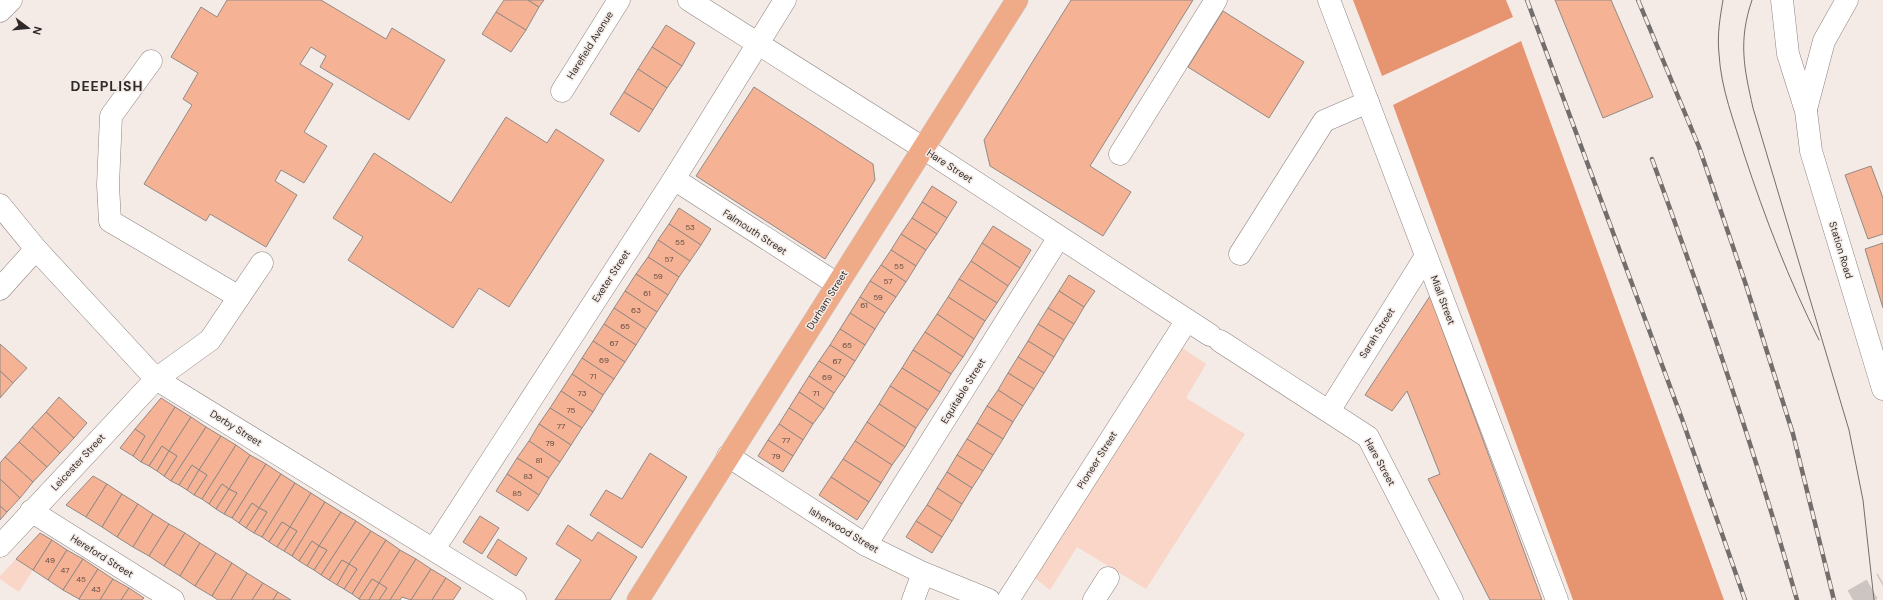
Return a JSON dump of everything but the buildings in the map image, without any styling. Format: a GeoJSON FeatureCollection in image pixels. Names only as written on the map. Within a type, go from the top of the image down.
{"type":"FeatureCollection","features":[{"type":"Feature","properties":{"kind":"main road","name":"Durham Street"},"geometry":{"type":"LineString","coordinates":[[638,600],[1016,0]]}},
{"type":"Feature","properties":{"kind":"street"},"geometry":{"type":"LineString","coordinates":[[0,11],[11,0]]}},
{"type":"Feature","properties":{"kind":"street","name":"Harefield Avenue"},"geometry":{"type":"LineString","coordinates":[[562,91],[619,0]]}},
{"type":"Feature","properties":{"kind":"street","name":"Hare Street"},"geometry":{"type":"LineString","coordinates":[[688,0],[759,43],[923,148],[1368,437],[1452,600]]}},
{"type":"Feature","properties":{"kind":"street","name":"Exeter Street"},"geometry":{"type":"LineString","coordinates":[[434,549],[674,179],[786,0]]}},
{"type":"Feature","properties":{"kind":"street"},"geometry":{"type":"LineString","coordinates":[[1120,154],[1216,0]]}},
{"type":"Feature","properties":{"kind":"street","name":"Miall Street"},"geometry":{"type":"LineString","coordinates":[[1329,0],[1557,600]]}},
{"type":"Feature","properties":{"kind":"street","name":"Station Road"},"geometry":{"type":"LineString","coordinates":[[1782,0],[1788,54],[1806,111],[1811,151],[1883,389]]}},
{"type":"Feature","properties":{"kind":"street","name":"Station Road"},"geometry":{"type":"LineString","coordinates":[[1806,111],[1824,41],[1847,0]]}},
{"type":"Feature","properties":{"kind":"street"},"geometry":{"type":"LineString","coordinates":[[152,61],[111,116],[108,185],[110,220],[240,297]]}},
{"type":"Feature","properties":{"kind":"street"},"geometry":{"type":"LineString","coordinates":[[1240,254],[1324,121],[1368,102]]}},
{"type":"Feature","properties":{"kind":"street","name":"Falmouth Street"},"geometry":{"type":"LineString","coordinates":[[674,179],[837,284]]}},
{"type":"Feature","properties":{"kind":"street","name":"Derby Street"},"geometry":{"type":"LineString","coordinates":[[0,205],[36,249],[156,379],[515,600]]}},
{"type":"Feature","properties":{"kind":"street","name":"Equitable Street"},"geometry":{"type":"LineString","coordinates":[[866,545],[1059,237]]}},
{"type":"Feature","properties":{"kind":"street"},"geometry":{"type":"LineString","coordinates":[[0,289],[36,249]]}},
{"type":"Feature","properties":{"kind":"street","name":"Sarah Street"},"geometry":{"type":"LineString","coordinates":[[1329,411],[1426,256]]}},
{"type":"Feature","properties":{"kind":"street","name":"Leicester Street"},"geometry":{"type":"LineString","coordinates":[[0,546],[31,511],[156,379],[210,340],[262,263]]}},
{"type":"Feature","properties":{"kind":"street","name":"Pioneer Street"},"geometry":{"type":"LineString","coordinates":[[1008,600],[1187,320]]}},
{"type":"Feature","properties":{"kind":"street","name":"Isherwood Street"},"geometry":{"type":"LineString","coordinates":[[728,456],[866,545],[923,573],[989,600]]}},
{"type":"Feature","properties":{"kind":"street","name":"Hereford Street"},"geometry":{"type":"LineString","coordinates":[[31,511],[173,600]]}},
{"type":"Feature","properties":{"kind":"street"},"geometry":{"type":"LineString","coordinates":[[913,600],[923,573]]}},
{"type":"Feature","properties":{"kind":"street"},"geometry":{"type":"LineString","coordinates":[[1094,600],[1108,578]]}},
{"type":"Feature","properties":{"kind":"shaded area"},"geometry":{"type":"Polygon","coordinates":[[[1353,0],[1506,0],[1513,17],[1382,76],[1353,0]]]}},
{"type":"Feature","properties":{"kind":"shaded area"},"geometry":{"type":"Polygon","coordinates":[[[1521,41],[1724,600],[1573,600],[1393,105],[1521,41]]]}},
{"type":"Feature","properties":{"kind":"shaded area"},"geometry":{"type":"Polygon","coordinates":[[[1178,345],[1206,364],[1186,398],[1245,434],[1146,589],[1077,547],[1050,590],[1030,574],[1178,345]]]}},
{"type":"Feature","properties":{"kind":"shaded area"},"geometry":{"type":"Polygon","coordinates":[[[16,559],[33,570],[19,592],[0,579],[0,576],[16,559]]]}},
{"type":"Feature","properties":{"kind":"tunnel"},"geometry":{"type":"LineString","coordinates":[[1853,600],[1883,583]]}},
{"type":"Feature","properties":{"kind":"tram line"},"geometry":{"type":"LineString","coordinates":[[1723,0],[1718,47],[1722,80],[1728,105],[1769,225],[1788,272],[1819,340]]}},
{"type":"Feature","properties":{"kind":"tram line"},"geometry":{"type":"LineString","coordinates":[[1752,0],[1745,29],[1744,42],[1745,67],[1750,94],[1849,430],[1863,500],[1874,600]]}},
{"type":"Feature","properties":{"kind":"railway"},"geometry":{"type":"LineString","coordinates":[[1527,0],[1682,419],[1745,600]]}},
{"type":"Feature","properties":{"kind":"railway"},"geometry":{"type":"LineString","coordinates":[[1638,0],[1699,147],[1745,282],[1793,434],[1834,600]]}},
{"type":"Feature","properties":{"kind":"railway"},"geometry":{"type":"LineString","coordinates":[[1652,159],[1729,378],[1797,600]]}},
{"type":"Feature","properties":{"kind":"district","name":"DEEPLISH"},"geometry":{"type":"Point","coordinates":[107,86]}}]}
